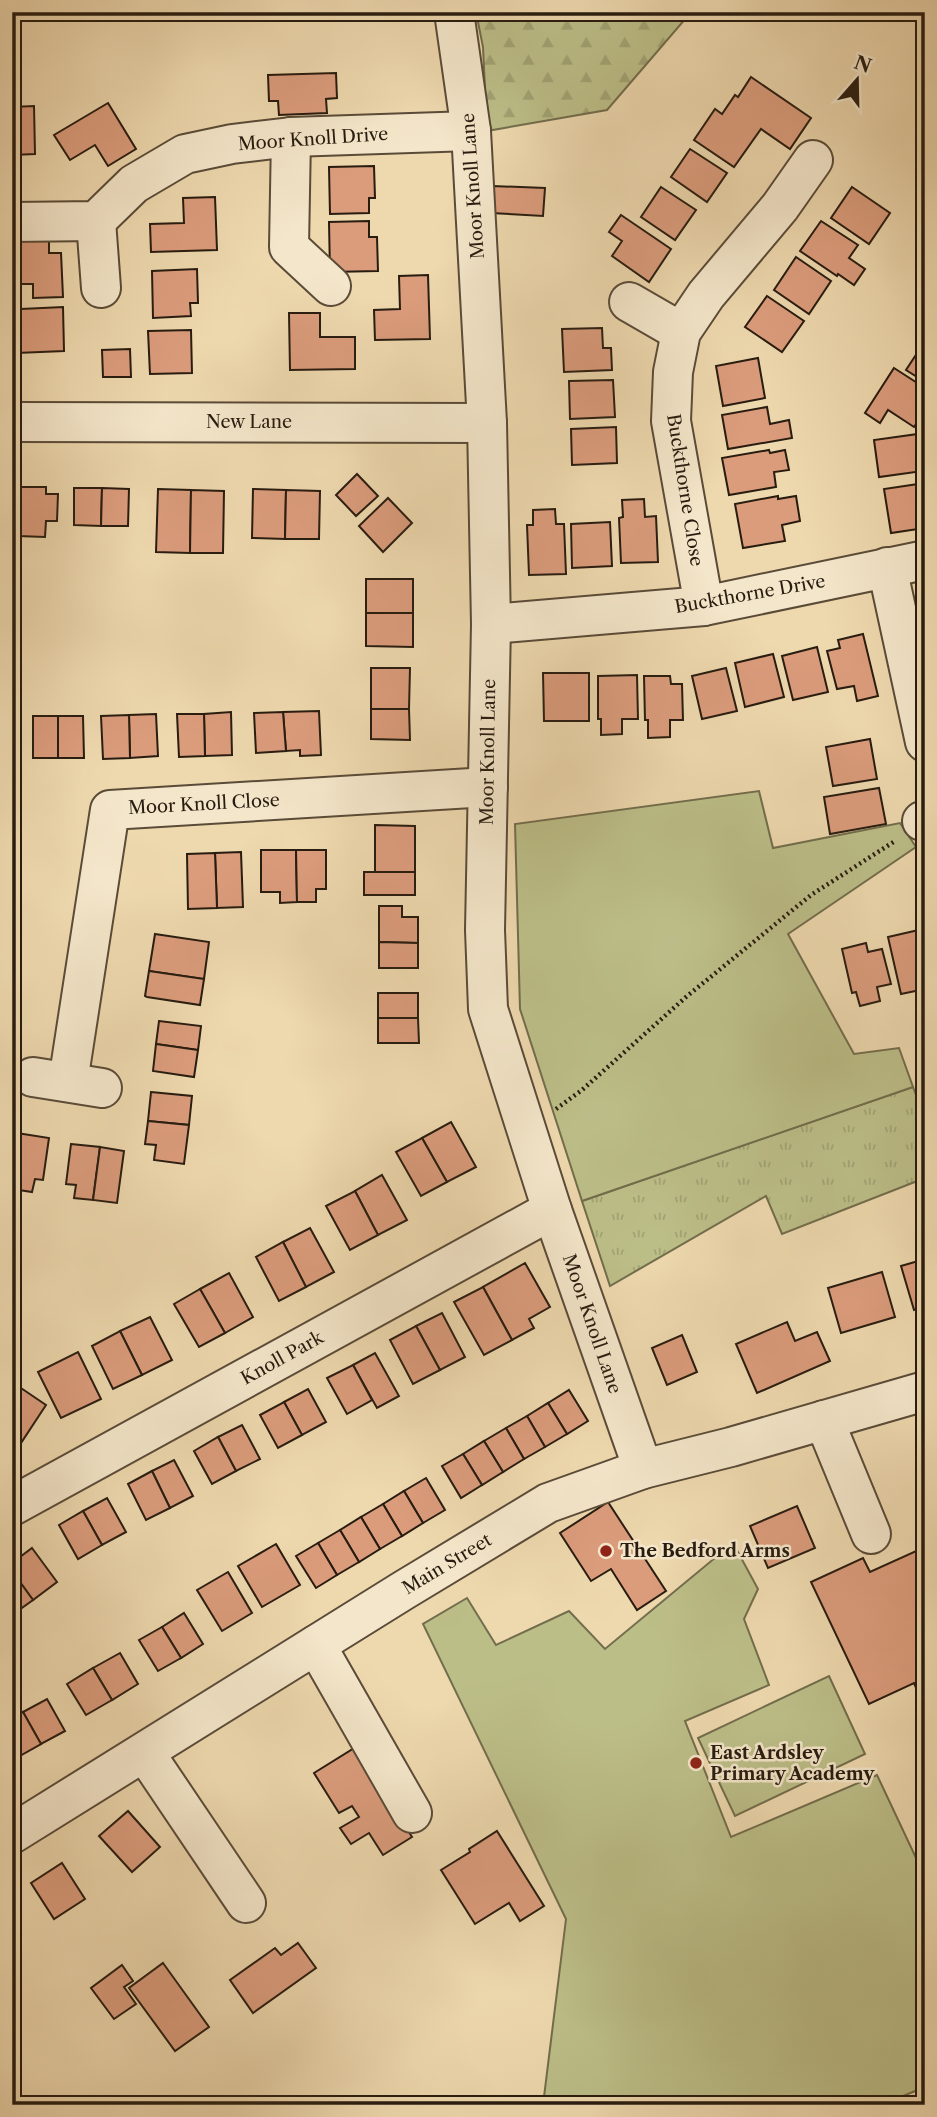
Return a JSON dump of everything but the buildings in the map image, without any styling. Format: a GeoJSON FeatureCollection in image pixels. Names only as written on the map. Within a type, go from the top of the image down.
{"type":"FeatureCollection","features":[{"type":"Feature","properties":{"kind":"street","name":"Moor Knoll Lane"},"geometry":{"type":"LineString","coordinates":[[454,12],[471,131],[487,423],[491,624],[485,930],[488,1009],[552,1210],[643,1469]]}},
{"type":"Feature","properties":{"kind":"street","name":"Moor Knoll Drive"},"geometry":{"type":"LineString","coordinates":[[96,221],[134,184],[185,154],[232,144],[290,137],[471,131]]}},
{"type":"Feature","properties":{"kind":"street"},"geometry":{"type":"LineString","coordinates":[[290,137],[289,247],[331,286]]}},
{"type":"Feature","properties":{"kind":"street","name":"Buckthorne Close"},"geometry":{"type":"LineString","coordinates":[[704,606],[670,421],[673,372],[681,332],[706,295],[779,207],[813,160]]}},
{"type":"Feature","properties":{"kind":"street"},"geometry":{"type":"LineString","coordinates":[[12,222],[96,221],[101,288]]}},
{"type":"Feature","properties":{"kind":"street"},"geometry":{"type":"LineString","coordinates":[[629,302],[681,332]]}},
{"type":"Feature","properties":{"kind":"street","name":"New Lane"},"geometry":{"type":"LineString","coordinates":[[12,422],[487,423]]}},
{"type":"Feature","properties":{"kind":"street","name":"Buckthorne Drive"},"geometry":{"type":"LineString","coordinates":[[491,624],[704,606],[925,560]]}},
{"type":"Feature","properties":{"kind":"street"},"geometry":{"type":"LineString","coordinates":[[887,568],[925,742]]}},
{"type":"Feature","properties":{"kind":"street","name":"Moor Knoll Close"},"geometry":{"type":"LineString","coordinates":[[68,1082],[110,810],[488,787]]}},
{"type":"Feature","properties":{"kind":"street","name":"Knoll Park"},"geometry":{"type":"LineString","coordinates":[[12,1506],[552,1210]]}},
{"type":"Feature","properties":{"kind":"street","name":"Main Street"},"geometry":{"type":"LineString","coordinates":[[12,1834],[548,1503],[643,1469],[731,1447],[925,1391]]}},
{"type":"Feature","properties":{"kind":"street"},"geometry":{"type":"LineString","coordinates":[[824,1420],[871,1534]]}},
{"type":"Feature","properties":{"kind":"street"},"geometry":{"type":"LineString","coordinates":[[316,1645],[412,1813]]}},
{"type":"Feature","properties":{"kind":"street"},"geometry":{"type":"LineString","coordinates":[[145,1752],[247,1903]]}},
{"type":"Feature","properties":{"kind":"path"},"geometry":{"type":"LineString","coordinates":[[527,1129],[582,1090],[686,997],[811,895],[924,820]]}},
{"type":"Feature","properties":{"kind":"green space"},"geometry":{"type":"Polygon","coordinates":[[[476,12],[686,12],[687,17],[607,110],[487,131],[483,47],[476,12]]]}},
{"type":"Feature","properties":{"kind":"green space"},"geometry":{"type":"Polygon","coordinates":[[[759,791],[773,848],[900,823],[916,847],[788,934],[854,1054],[899,1048],[913,1087],[582,1201],[520,1009],[515,824],[759,791]]]}},
{"type":"Feature","properties":{"kind":"green space"},"geometry":{"type":"Polygon","coordinates":[[[913,1087],[925,1119],[925,1178],[782,1234],[766,1196],[610,1286],[582,1201],[913,1087]]]}},
{"type":"Feature","properties":{"kind":"green space","name":"East Ardsley Primary Academy"},"geometry":{"type":"Polygon","coordinates":[[[733,1543],[758,1589],[744,1619],[769,1685],[685,1721],[731,1837],[877,1775],[925,1877],[925,2087],[881,2105],[543,2105],[566,1919],[423,1624],[467,1598],[496,1645],[569,1611],[605,1649],[733,1543]]]}},
{"type":"Feature","properties":{"kind":"green space"},"geometry":{"type":"Polygon","coordinates":[[[829,1676],[865,1754],[735,1816],[698,1738],[829,1676]]]}},
{"type":"Feature","properties":{"kind":"place","name":"The Bedford Arms"},"geometry":{"type":"Point","coordinates":[606,1551]}},
{"type":"Feature","properties":{"kind":"place","name":"East Ardsley Primary Academy"},"geometry":{"type":"Point","coordinates":[696,1763]}}]}
